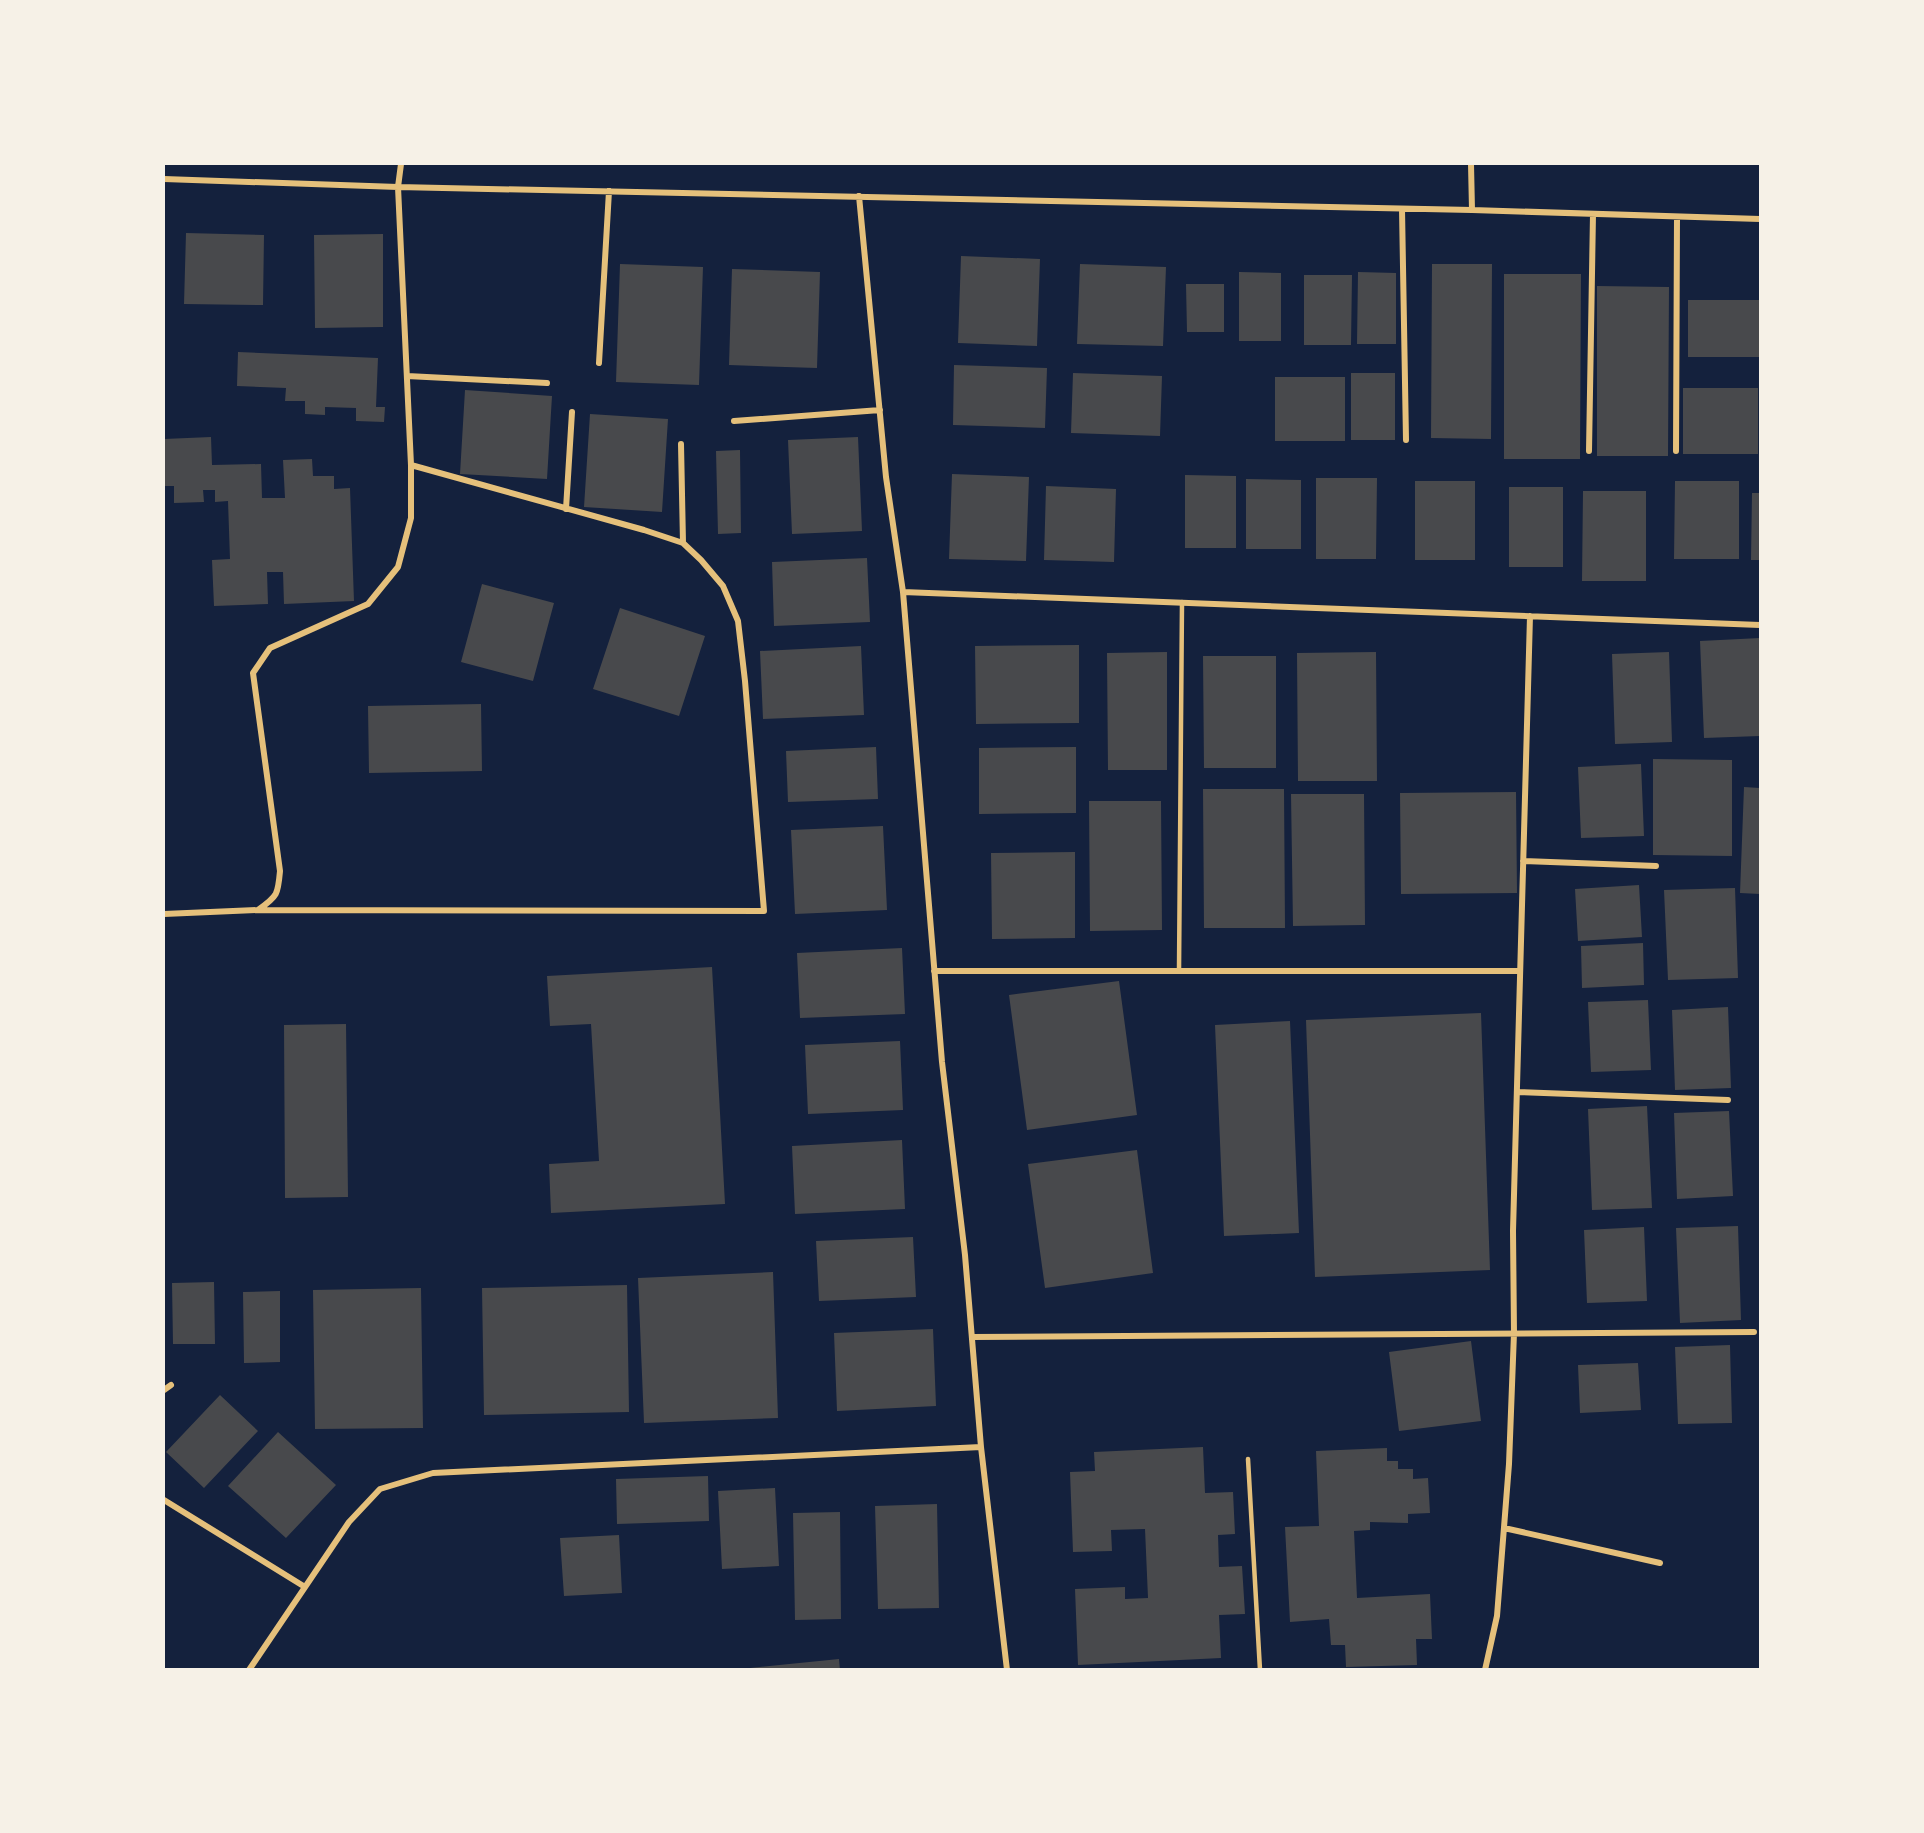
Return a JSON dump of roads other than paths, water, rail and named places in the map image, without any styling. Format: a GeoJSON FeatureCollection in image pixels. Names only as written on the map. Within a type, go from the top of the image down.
{"type":"FeatureCollection","features":[{"type":"Feature","properties":{"kind":"street"},"geometry":{"type":"LineString","coordinates":[[258,910],[270,902],[278,892],[280,871],[253,673],[270,648],[368,604],[398,567],[411,518],[408,376],[398,187],[401,164]]}},
{"type":"Feature","properties":{"kind":"street"},"geometry":{"type":"LineString","coordinates":[[1471,164],[1472,210]]}},
{"type":"Feature","properties":{"kind":"street"},"geometry":{"type":"LineString","coordinates":[[164,179],[398,187],[1472,210],[1761,219]]}},
{"type":"Feature","properties":{"kind":"street"},"geometry":{"type":"LineString","coordinates":[[599,363],[609,191]]}},
{"type":"Feature","properties":{"kind":"street"},"geometry":{"type":"LineString","coordinates":[[860,196],[886,477],[903,592],[942,1062],[965,1255],[981,1447],[1007,1670]]}},
{"type":"Feature","properties":{"kind":"street"},"geometry":{"type":"LineString","coordinates":[[1402,209],[1406,440]]}},
{"type":"Feature","properties":{"kind":"street"},"geometry":{"type":"LineString","coordinates":[[1589,452],[1593,214]]}},
{"type":"Feature","properties":{"kind":"street"},"geometry":{"type":"LineString","coordinates":[[1676,451],[1677,217]]}},
{"type":"Feature","properties":{"kind":"street"},"geometry":{"type":"LineString","coordinates":[[408,376],[547,383]]}},
{"type":"Feature","properties":{"kind":"street"},"geometry":{"type":"LineString","coordinates":[[734,421],[880,410]]}},
{"type":"Feature","properties":{"kind":"street"},"geometry":{"type":"LineString","coordinates":[[566,509],[572,412]]}},
{"type":"Feature","properties":{"kind":"street"},"geometry":{"type":"LineString","coordinates":[[681,444],[683,543]]}},
{"type":"Feature","properties":{"kind":"street"},"geometry":{"type":"LineString","coordinates":[[164,915],[258,910],[764,911],[738,621],[723,586],[683,543],[411,465]]}},
{"type":"Feature","properties":{"kind":"street"},"geometry":{"type":"LineString","coordinates":[[903,592],[1761,625]]}},
{"type":"Feature","properties":{"kind":"street"},"geometry":{"type":"LineString","coordinates":[[1485,1670],[1497,1616],[1509,1464],[1514,1333],[1513,1231],[1516,1092],[1530,616]]}},
{"type":"Feature","properties":{"kind":"street"},"geometry":{"type":"LineString","coordinates":[[1523,861],[1656,866]]}},
{"type":"Feature","properties":{"kind":"street"},"geometry":{"type":"LineString","coordinates":[[934,971],[1520,971]]}},
{"type":"Feature","properties":{"kind":"street"},"geometry":{"type":"LineString","coordinates":[[1516,1092],[1728,1100]]}},
{"type":"Feature","properties":{"kind":"street"},"geometry":{"type":"LineString","coordinates":[[972,1337],[1754,1332]]}},
{"type":"Feature","properties":{"kind":"street"},"geometry":{"type":"LineString","coordinates":[[164,1390],[171,1385]]}},
{"type":"Feature","properties":{"kind":"street"},"geometry":{"type":"LineString","coordinates":[[249,1670],[349,1522],[380,1489],[433,1473],[981,1447]]}},
{"type":"Feature","properties":{"kind":"street"},"geometry":{"type":"LineString","coordinates":[[164,1500],[305,1587]]}},
{"type":"Feature","properties":{"kind":"street"},"geometry":{"type":"LineString","coordinates":[[1504,1528],[1660,1563]]}},
{"type":"Feature","properties":{"kind":"lane"},"geometry":{"type":"LineString","coordinates":[[1179,971],[1182,602]]}},
{"type":"Feature","properties":{"kind":"lane"},"geometry":{"type":"LineString","coordinates":[[1248,1459],[1260,1670]]}}]}
